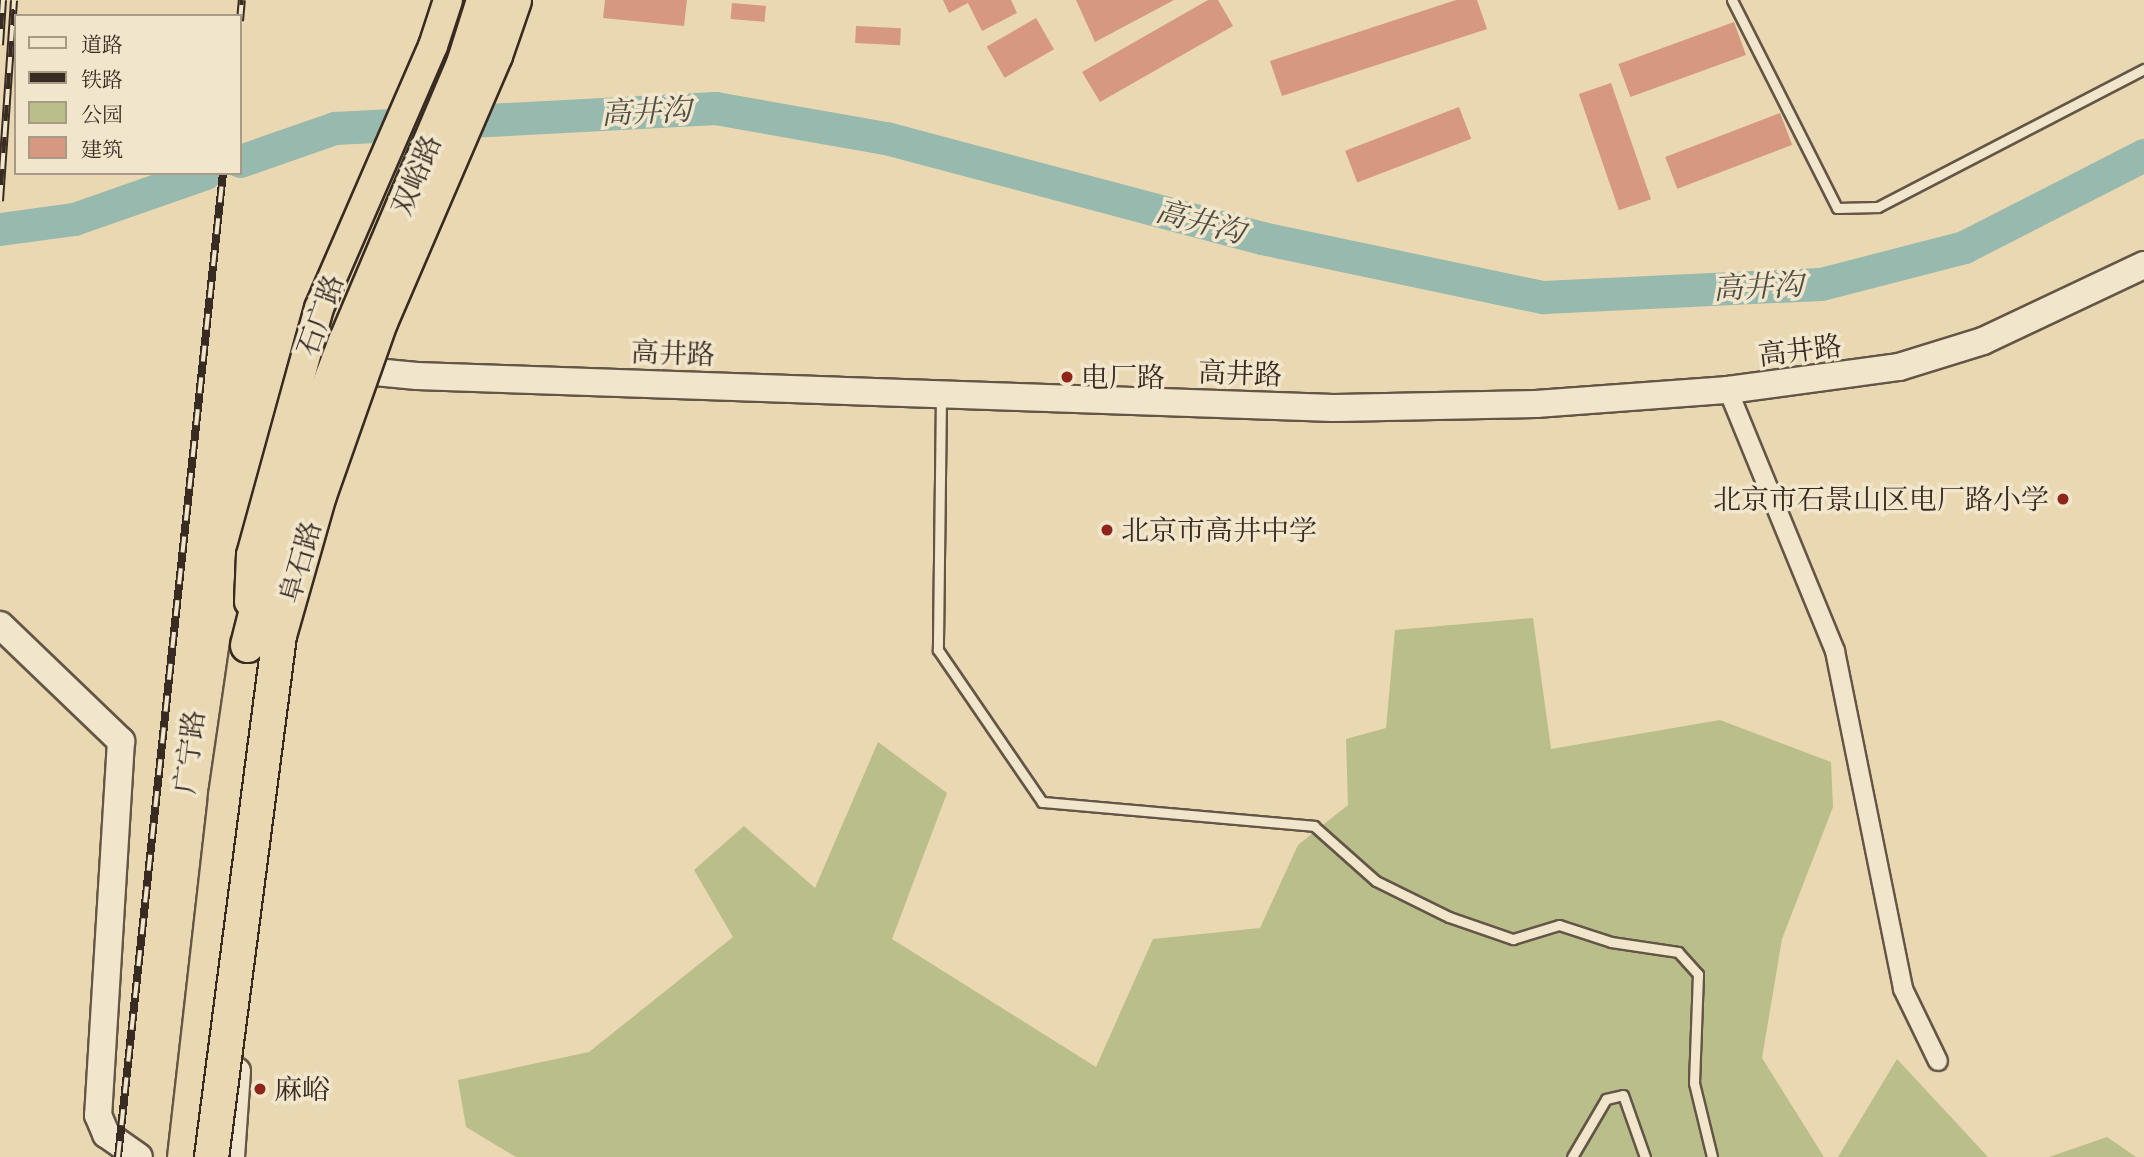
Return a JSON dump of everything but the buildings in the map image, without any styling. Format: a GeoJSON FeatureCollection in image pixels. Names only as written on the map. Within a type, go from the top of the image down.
{"type":"FeatureCollection","features":[{"type":"Feature","properties":{"kind":"highway","name":"阜石路"},"geometry":{"type":"LineString","coordinates":[[183,1157],[225,795],[247,645],[281,510],[345,341],[463,62],[483,0]]}},
{"type":"Feature","properties":{"kind":"highway","name":"阜石路"},"geometry":{"type":"LineString","coordinates":[[211,1157],[279,635],[319,495],[380,322],[495,55],[514,0]]}},
{"type":"Feature","properties":{"kind":"main road","name":"石广路"},"geometry":{"type":"LineString","coordinates":[[247,645],[251,555],[319,309],[433,46],[448,0]]}},
{"type":"Feature","properties":{"kind":"street","name":"双峪路"},"geometry":{"type":"LineString","coordinates":[[311,365],[424,89],[454,0]]}},
{"type":"Feature","properties":{"kind":"street","name":"双峪路"},"geometry":{"type":"LineString","coordinates":[[367,373],[500,56],[514,0]]}},
{"type":"Feature","properties":{"kind":"street"},"geometry":{"type":"LineString","coordinates":[[500,56],[526,0]]}},
{"type":"Feature","properties":{"kind":"street","name":"高井路"},"geometry":{"type":"LineString","coordinates":[[311,365],[367,373],[1436,408],[1728,390],[1899,368],[1983,341],[2144,265]]}},
{"type":"Feature","properties":{"kind":"street","name":"广宁路"},"geometry":{"type":"LineString","coordinates":[[183,1157],[215,791],[234,658],[311,365]]}},
{"type":"Feature","properties":{"kind":"street"},"geometry":{"type":"LineString","coordinates":[[231,1157],[252,869],[280,651],[319,492],[367,373]]}},
{"type":"Feature","properties":{"kind":"street"},"geometry":{"type":"LineString","coordinates":[[1728,390],[1835,651],[1903,989],[1938,1061]]}},
{"type":"Feature","properties":{"kind":"street"},"geometry":{"type":"LineString","coordinates":[[0,625],[121,741],[98,1115],[106,1135],[139,1157]]}},
{"type":"Feature","properties":{"kind":"lane"},"geometry":{"type":"LineString","coordinates":[[1732,0],[1837,208],[1878,207],[2144,69]]}},
{"type":"Feature","properties":{"kind":"lane"},"geometry":{"type":"LineString","coordinates":[[941,393],[938,650],[1042,802],[1314,827],[1376,881],[1449,917],[1513,939],[1559,925],[1611,942],[1678,952],[1698,974],[1694,1083],[1712,1157]]}},
{"type":"Feature","properties":{"kind":"lane"},"geometry":{"type":"LineString","coordinates":[[1572,1157],[1606,1099],[1623,1095],[1645,1157]]}},
{"type":"Feature","properties":{"kind":"green space"},"geometry":{"type":"Polygon","coordinates":[[[1533,618],[1551,749],[1720,720],[1831,762],[1833,807],[1782,939],[1762,1058],[1824,1157],[516,1157],[466,1127],[458,1080],[589,1052],[733,937],[694,870],[744,826],[815,888],[878,742],[947,793],[892,939],[1096,1067],[1153,939],[1260,928],[1298,845],[1348,805],[1346,739],[1386,728],[1395,630],[1533,618]]]}},
{"type":"Feature","properties":{"kind":"green space"},"geometry":{"type":"Polygon","coordinates":[[[1897,1059],[1988,1157],[1838,1157],[1897,1059]]]}},
{"type":"Feature","properties":{"kind":"green space"},"geometry":{"type":"Polygon","coordinates":[[[2107,1137],[2136,1157],[2049,1157],[2107,1137]]]}},
{"type":"Feature","properties":{"kind":"waterway","name":"高井沟"},"geometry":{"type":"LineString","coordinates":[[242,160],[335,128],[715,108],[886,138],[1262,238],[1543,297],[1821,284],[1964,247],[2144,155]]}},
{"type":"Feature","properties":{"kind":"waterway","name":"高井沟"},"geometry":{"type":"LineString","coordinates":[[0,229],[74,219],[199,175]]}},
{"type":"Feature","properties":{"kind":"railway"},"geometry":{"type":"LineString","coordinates":[[0,45],[3,0]]}},
{"type":"Feature","properties":{"kind":"railway"},"geometry":{"type":"LineString","coordinates":[[0,201],[14,0]]}},
{"type":"Feature","properties":{"kind":"railway"},"geometry":{"type":"LineString","coordinates":[[241,14],[242,0]]}},
{"type":"Feature","properties":{"kind":"railway"},"geometry":{"type":"LineString","coordinates":[[118,1157],[223,175]]}},
{"type":"Feature","properties":{"kind":"place","name":"电厂路"},"geometry":{"type":"Point","coordinates":[1067,377]}},
{"type":"Feature","properties":{"kind":"place","name":"北京市石景山区电厂路小学"},"geometry":{"type":"Point","coordinates":[2063,499]}},
{"type":"Feature","properties":{"kind":"place","name":"北京市高井中学"},"geometry":{"type":"Point","coordinates":[1107,530]}},
{"type":"Feature","properties":{"kind":"place","name":"麻峪"},"geometry":{"type":"Point","coordinates":[260,1089]}}]}
